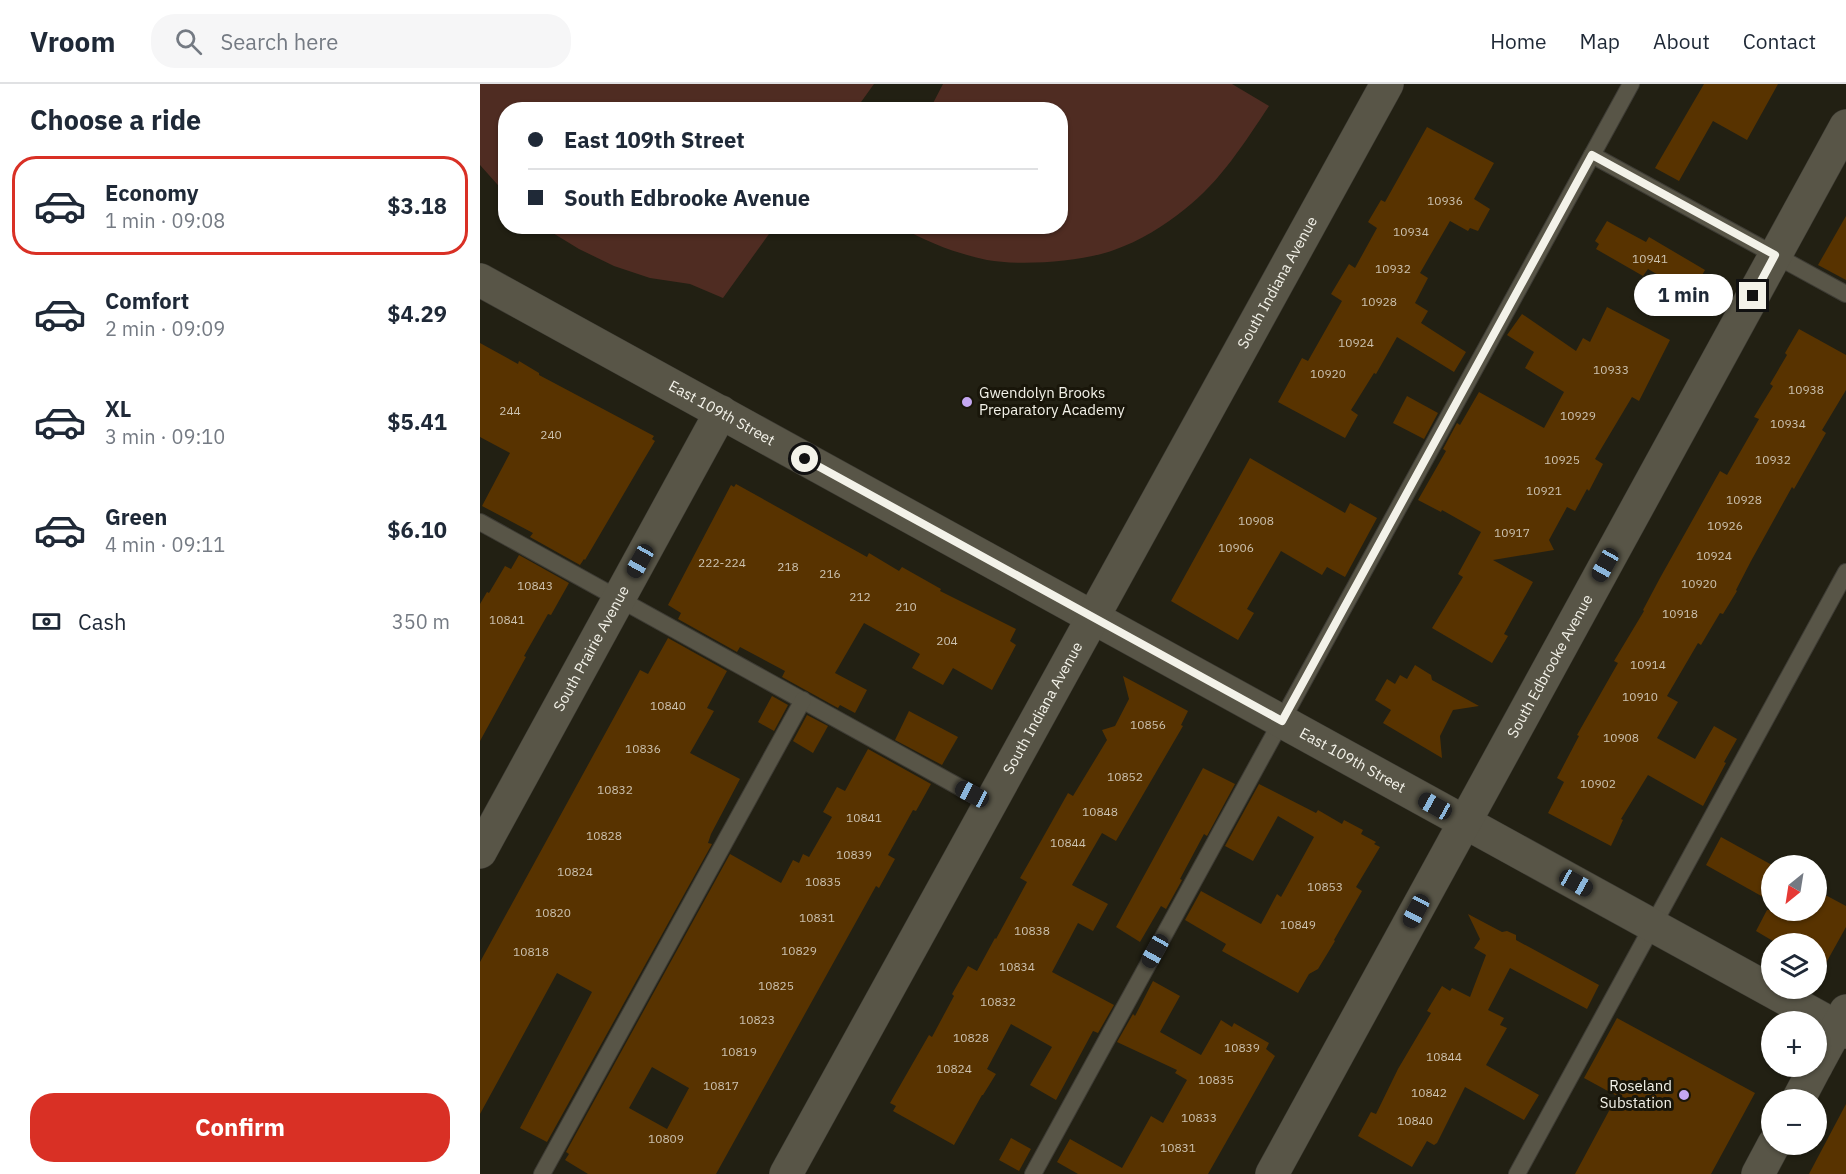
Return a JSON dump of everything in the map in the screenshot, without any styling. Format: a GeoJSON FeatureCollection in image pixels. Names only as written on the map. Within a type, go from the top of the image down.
{"type":"FeatureCollection","features":[{"type":"Feature","properties":{"kind":"street","name":"South Indiana Avenue"},"geometry":{"type":"LineString","coordinates":[[786,1174],[1387,84]]}},
{"type":"Feature","properties":{"kind":"street","name":"South Edbrooke Avenue"},"geometry":{"type":"LineString","coordinates":[[1272,1174],[1846,126]]}},
{"type":"Feature","properties":{"kind":"street","name":"East 109th Street"},"geometry":{"type":"LineString","coordinates":[[480,280],[1653,926],[1843,1024]]}},
{"type":"Feature","properties":{"kind":"street","name":"South Prairie Avenue"},"geometry":{"type":"LineString","coordinates":[[480,852],[721,412]]}},
{"type":"Feature","properties":{"kind":"street"},"geometry":{"type":"LineString","coordinates":[[1827,1049],[1843,1024]]}},
{"type":"Feature","properties":{"kind":"street"},"geometry":{"type":"LineString","coordinates":[[1758,1174],[1768,1155]]}},
{"type":"Feature","properties":{"kind":"lane"},"geometry":{"type":"LineString","coordinates":[[1033,1174],[1630,84]]}},
{"type":"Feature","properties":{"kind":"lane"},"geometry":{"type":"LineString","coordinates":[[1592,155],[1846,294]]}},
{"type":"Feature","properties":{"kind":"lane"},"geometry":{"type":"LineString","coordinates":[[480,522],[990,804]]}},
{"type":"Feature","properties":{"kind":"lane"},"geometry":{"type":"LineString","coordinates":[[1517,1174],[1846,572]]}},
{"type":"Feature","properties":{"kind":"lane"},"geometry":{"type":"LineString","coordinates":[[542,1174],[803,700]]}},
{"type":"Feature","properties":{"kind":"shaded area"},"geometry":{"type":"Polygon","coordinates":[[[480,84],[874,84],[861,102],[498,102],[498,185],[480,165],[480,84]]]}},
{"type":"Feature","properties":{"kind":"shaded area"},"geometry":{"type":"Polygon","coordinates":[[[943,84],[1232,84],[1269,106],[1210,187],[1169,221],[1133,242],[1100,254],[1051,262],[1017,263],[987,260],[954,251],[914,234],[1068,234],[1068,102],[934,102],[943,84]]]}},
{"type":"Feature","properties":{"kind":"shaded area"},"geometry":{"type":"Polygon","coordinates":[[[554,234],[769,234],[723,298],[690,284],[650,278],[614,266],[554,234]]]}},
{"type":"Feature","properties":{"kind":"building"},"geometry":{"type":"Polygon","coordinates":[[[1704,84],[1778,84],[1747,140],[1713,121],[1679,181],[1655,168],[1704,84]]]}},
{"type":"Feature","properties":{"kind":"building"},"geometry":{"type":"Polygon","coordinates":[[[1427,127],[1494,163],[1474,199],[1490,209],[1478,231],[1470,228],[1468,231],[1450,221],[1420,273],[1428,278],[1415,303],[1428,311],[1421,323],[1466,352],[1454,372],[1397,337],[1376,374],[1374,373],[1351,410],[1358,415],[1345,438],[1278,402],[1302,358],[1308,361],[1342,301],[1331,294],[1349,264],[1355,268],[1377,228],[1368,222],[1381,200],[1385,202],[1427,127]]]}},
{"type":"Feature","properties":{"kind":"building"},"geometry":{"type":"Polygon","coordinates":[[[1846,216],[1846,280],[1818,265],[1846,216]]]}},
{"type":"Feature","properties":{"kind":"building"},"geometry":{"type":"Polygon","coordinates":[[[1607,221],[1646,242],[1649,237],[1705,270],[1691,294],[1648,269],[1643,276],[1596,249],[1599,244],[1595,241],[1607,221]]]}},
{"type":"Feature","properties":{"kind":"building"},"geometry":{"type":"Polygon","coordinates":[[[1607,307],[1670,340],[1639,401],[1632,397],[1595,459],[1603,464],[1589,491],[1587,489],[1575,511],[1567,507],[1549,540],[1554,550],[1493,560],[1533,582],[1504,634],[1508,636],[1492,663],[1432,628],[1463,577],[1458,574],[1481,532],[1442,510],[1441,512],[1418,500],[1446,451],[1443,449],[1457,423],[1460,425],[1479,392],[1544,428],[1564,392],[1525,368],[1534,352],[1507,335],[1522,314],[1576,351],[1583,338],[1590,342],[1607,307]]]}},
{"type":"Feature","properties":{"kind":"building"},"geometry":{"type":"Polygon","coordinates":[[[1799,329],[1846,355],[1846,390],[1822,430],[1826,433],[1794,489],[1792,487],[1737,591],[1723,614],[1720,613],[1701,645],[1698,643],[1667,696],[1678,702],[1657,738],[1695,759],[1714,726],[1737,739],[1703,806],[1648,775],[1621,819],[1623,820],[1611,846],[1548,813],[1564,782],[1557,778],[1579,736],[1577,735],[1618,663],[1614,661],[1644,611],[1720,471],[1727,475],[1759,419],[1754,417],[1773,386],[1770,384],[1799,329]]]}},
{"type":"Feature","properties":{"kind":"building"},"geometry":{"type":"Polygon","coordinates":[[[480,343],[518,364],[519,361],[539,375],[654,436],[652,439],[655,441],[580,565],[530,537],[533,533],[482,506],[510,453],[480,437],[480,343]]]}},
{"type":"Feature","properties":{"kind":"building"},"geometry":{"type":"Polygon","coordinates":[[[1407,396],[1438,413],[1424,439],[1393,423],[1407,396]]]}},
{"type":"Feature","properties":{"kind":"building"},"geometry":{"type":"Polygon","coordinates":[[[1250,458],[1345,513],[1350,503],[1377,518],[1345,577],[1327,567],[1322,575],[1281,551],[1247,609],[1254,613],[1238,640],[1171,601],[1250,458]]]}},
{"type":"Feature","properties":{"kind":"building"},"geometry":{"type":"Polygon","coordinates":[[[736,484],[867,557],[869,553],[899,571],[902,567],[941,589],[940,591],[1016,629],[1010,641],[1016,645],[992,690],[953,668],[943,685],[912,668],[920,654],[864,623],[835,673],[867,690],[855,713],[840,705],[838,708],[782,677],[785,671],[740,647],[737,652],[678,619],[681,613],[668,605],[731,485],[734,487],[736,484]]]}},
{"type":"Feature","properties":{"kind":"building"},"geometry":{"type":"Polygon","coordinates":[[[519,555],[569,583],[524,656],[526,657],[480,741],[480,604],[505,566],[511,569],[519,555]]]}},
{"type":"Feature","properties":{"kind":"building"},"geometry":{"type":"Polygon","coordinates":[[[668,638],[727,671],[707,708],[714,711],[690,753],[740,779],[711,834],[708,843],[712,844],[547,1142],[520,1128],[592,992],[557,973],[480,1114],[480,962],[640,670],[648,674],[668,638]]]}},
{"type":"Feature","properties":{"kind":"building"},"geometry":{"type":"Polygon","coordinates":[[[1415,665],[1431,675],[1432,680],[1479,706],[1453,710],[1440,736],[1442,758],[1383,723],[1391,710],[1375,700],[1387,679],[1395,684],[1400,675],[1407,679],[1415,665]]]}},
{"type":"Feature","properties":{"kind":"building"},"geometry":{"type":"Polygon","coordinates":[[[1123,676],[1188,711],[1181,725],[1183,726],[1116,841],[1102,833],[1072,885],[1108,904],[1093,931],[1078,923],[1052,972],[1114,1005],[1098,1033],[1093,1031],[1056,1100],[1030,1085],[1052,1047],[1011,1024],[987,1069],[996,1074],[954,1145],[893,1111],[896,1106],[890,1103],[929,1035],[932,1037],[968,966],[977,971],[996,939],[1027,882],[1020,878],[1068,793],[1073,796],[1107,740],[1102,730],[1115,726],[1129,699],[1123,676]]]}},
{"type":"Feature","properties":{"kind":"building"},"geometry":{"type":"Polygon","coordinates":[[[772,696],[788,705],[774,731],[758,722],[772,696]]]}},
{"type":"Feature","properties":{"kind":"building"},"geometry":{"type":"Polygon","coordinates":[[[909,711],[958,737],[942,765],[895,740],[909,711]]]}},
{"type":"Feature","properties":{"kind":"building"},"geometry":{"type":"Polygon","coordinates":[[[807,715],[828,726],[813,753],[793,741],[807,715]]]}},
{"type":"Feature","properties":{"kind":"building"},"geometry":{"type":"Polygon","coordinates":[[[868,749],[931,784],[916,811],[913,810],[888,855],[895,859],[879,888],[876,886],[716,1174],[588,1174],[565,1160],[569,1154],[566,1152],[730,854],[781,883],[793,860],[799,863],[803,854],[809,857],[832,817],[823,812],[837,787],[845,791],[868,749]],[[652,1067],[629,1108],[667,1129],[689,1088],[652,1067]]]}},
{"type":"Feature","properties":{"kind":"building"},"geometry":{"type":"Polygon","coordinates":[[[1203,768],[1235,784],[1207,836],[1204,834],[1166,909],[1161,906],[1140,942],[1116,927],[1203,768]]]}},
{"type":"Feature","properties":{"kind":"building"},"geometry":{"type":"Polygon","coordinates":[[[1259,784],[1316,813],[1318,810],[1342,824],[1344,820],[1363,830],[1361,834],[1376,842],[1374,844],[1380,847],[1356,887],[1362,891],[1335,941],[1318,969],[1309,974],[1298,993],[1222,951],[1226,944],[1185,920],[1201,891],[1261,924],[1277,894],[1281,897],[1314,837],[1278,816],[1253,861],[1225,846],[1259,784]]]}},
{"type":"Feature","properties":{"kind":"building"},"geometry":{"type":"Polygon","coordinates":[[[1721,837],[1761,859],[1761,896],[1706,865],[1721,837]]]}},
{"type":"Feature","properties":{"kind":"building"},"geometry":{"type":"Polygon","coordinates":[[[1827,896],[1846,906],[1846,927],[1827,961],[1827,933],[1761,934],[1756,931],[1761,921],[1827,921],[1827,896]]]}},
{"type":"Feature","properties":{"kind":"building"},"geometry":{"type":"Polygon","coordinates":[[[1468,914],[1502,932],[1507,931],[1516,935],[1516,940],[1599,985],[1587,1009],[1510,968],[1488,1010],[1504,1018],[1500,1025],[1507,1028],[1486,1065],[1539,1095],[1524,1120],[1465,1087],[1437,1143],[1434,1145],[1427,1141],[1412,1167],[1358,1136],[1371,1112],[1376,1114],[1398,1069],[1431,1013],[1427,1011],[1442,986],[1470,997],[1486,955],[1474,948],[1480,939],[1468,914]]]}},
{"type":"Feature","properties":{"kind":"building"},"geometry":{"type":"Polygon","coordinates":[[[1153,981],[1180,996],[1160,1032],[1201,1055],[1221,1020],[1232,1027],[1234,1023],[1269,1043],[1266,1049],[1275,1056],[1208,1174],[1078,1174],[1057,1162],[1070,1139],[1122,1168],[1151,1116],[1163,1123],[1187,1080],[1175,1073],[1177,1070],[1117,1042],[1133,1014],[1135,1016],[1153,981]]]}},
{"type":"Feature","properties":{"kind":"building","name":"Roseland Substation"},"geometry":{"type":"Polygon","coordinates":[[[1617,1018],[1755,1093],[1711,1174],[1575,1174],[1617,1096],[1584,1078],[1617,1018]]]}},
{"type":"Feature","properties":{"kind":"building"},"geometry":{"type":"Polygon","coordinates":[[[1846,1104],[1846,1174],[1809,1174],[1819,1155],[1827,1155],[1827,1140],[1846,1104]]]}},
{"type":"Feature","properties":{"kind":"building"},"geometry":{"type":"Polygon","coordinates":[[[1011,1138],[1031,1149],[1019,1171],[999,1160],[1011,1138]]]}},
{"type":"Feature","properties":{"kind":"place","name":"Gwendolyn Brooks Preparatory Academy"},"geometry":{"type":"Point","coordinates":[967,402]}},
{"type":"Feature","properties":{"kind":"place","name":"Roseland Substation"},"geometry":{"type":"Point","coordinates":[1684,1095]}},
{"type":"Feature","properties":{"kind":"route"},"geometry":{"type":"LineString","coordinates":[[805,459],[1282,721],[1592,155],[1775,255],[1753,296]]}}]}
